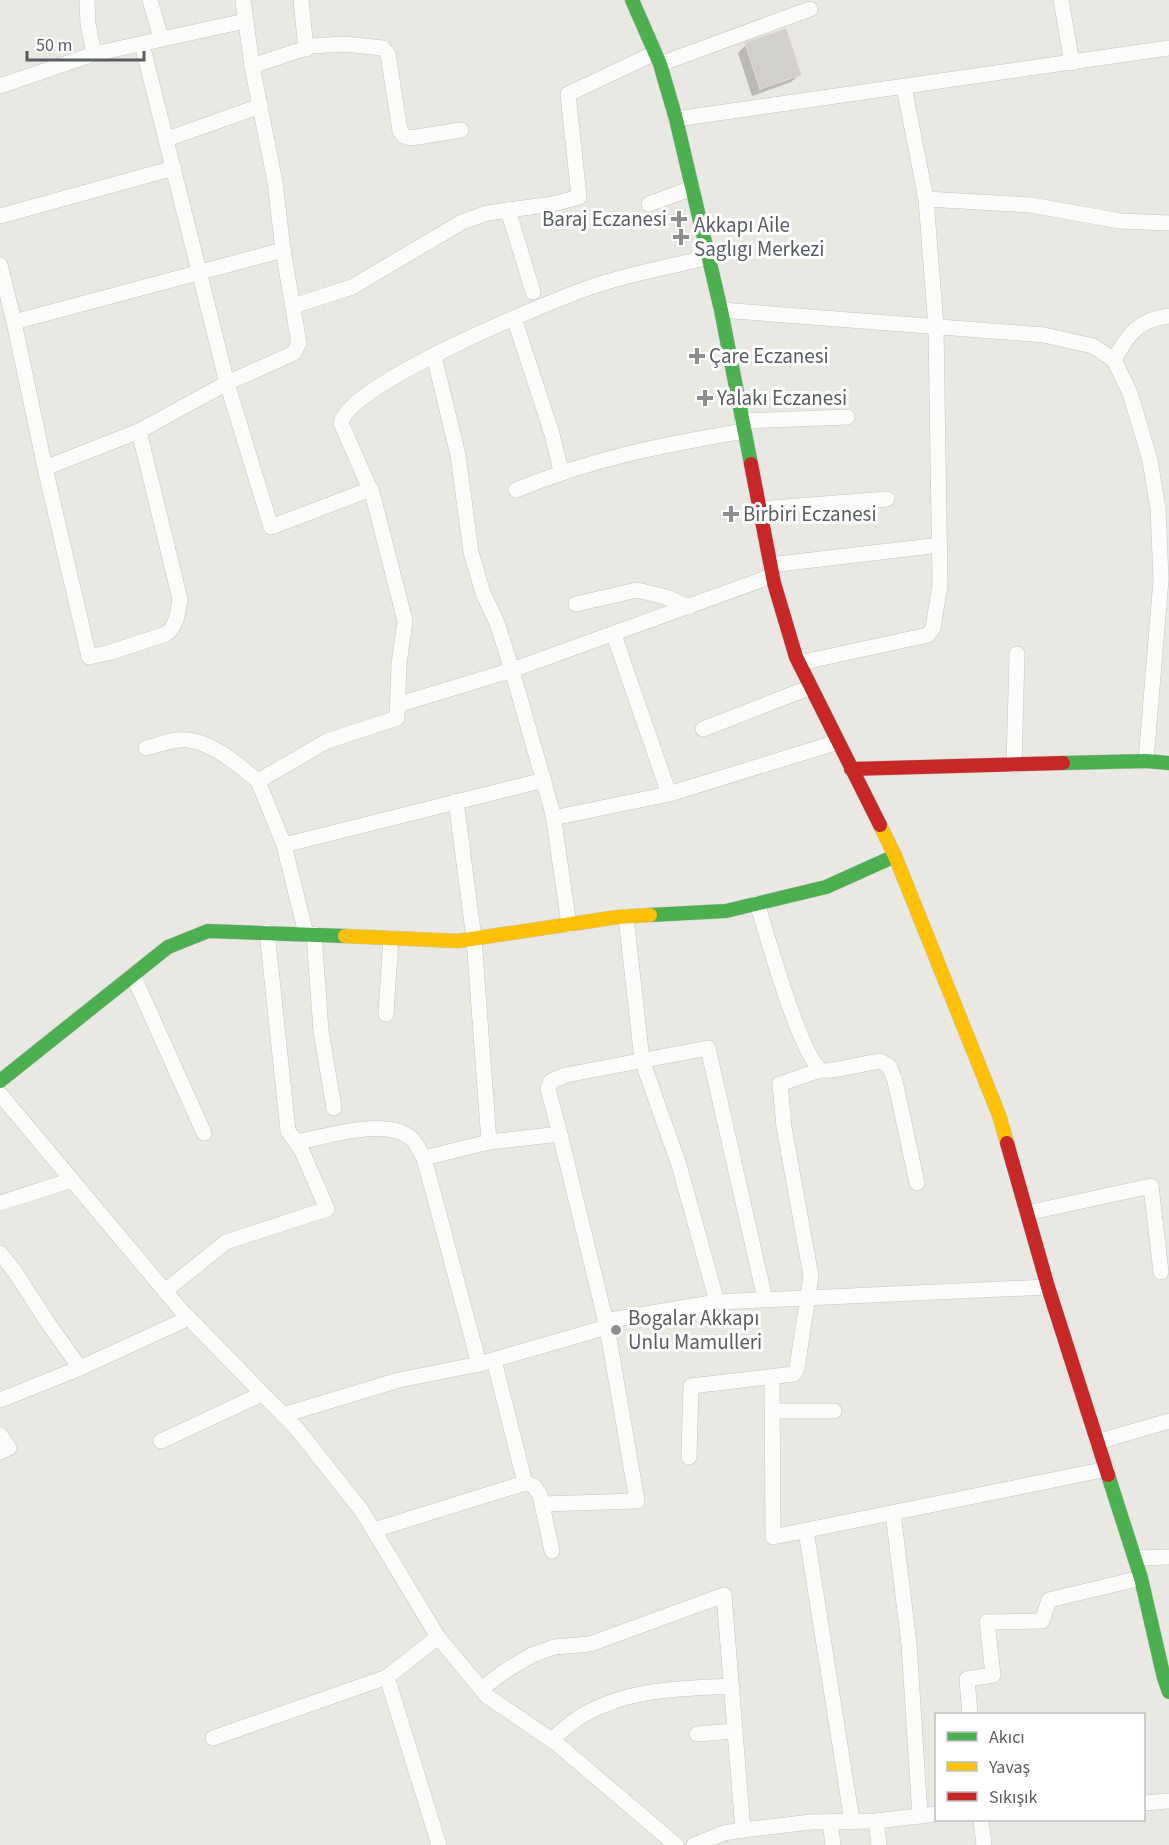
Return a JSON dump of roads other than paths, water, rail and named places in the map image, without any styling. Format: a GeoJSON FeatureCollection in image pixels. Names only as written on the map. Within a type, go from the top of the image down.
{"type":"FeatureCollection","features":[{"type":"Feature","properties":{"kind":"main road"},"geometry":{"type":"LineString","coordinates":[[632,0],[657,59],[676,119],[721,310],[771,571],[799,663],[895,856],[999,1115],[1048,1287],[1135,1557],[1167,1682]]}},
{"type":"Feature","properties":{"kind":"main road"},"geometry":{"type":"LineString","coordinates":[[851,769],[1146,761],[1169,763]]}},
{"type":"Feature","properties":{"kind":"main road"},"geometry":{"type":"LineString","coordinates":[[0,1081],[168,947],[208,931],[458,941],[626,917],[726,911],[826,887],[895,856]]}},
{"type":"Feature","properties":{"kind":"street"},"geometry":{"type":"LineString","coordinates":[[87,0],[94,54]]}},
{"type":"Feature","properties":{"kind":"street"},"geometry":{"type":"LineString","coordinates":[[150,0],[161,38]]}},
{"type":"Feature","properties":{"kind":"street"},"geometry":{"type":"LineString","coordinates":[[45,468],[139,431],[227,383],[294,353],[298,343],[293,306],[282,250],[275,182],[252,66],[243,0]]}},
{"type":"Feature","properties":{"kind":"street"},"geometry":{"type":"LineString","coordinates":[[301,0],[306,49]]}},
{"type":"Feature","properties":{"kind":"street"},"geometry":{"type":"LineString","coordinates":[[1061,0],[1072,63]]}},
{"type":"Feature","properties":{"kind":"street"},"geometry":{"type":"LineString","coordinates":[[293,306],[352,287],[462,222],[487,213],[553,204],[579,197],[568,94],[657,59],[810,9]]}},
{"type":"Feature","properties":{"kind":"street"},"geometry":{"type":"LineString","coordinates":[[0,86],[94,54],[245,21]]}},
{"type":"Feature","properties":{"kind":"street"},"geometry":{"type":"LineString","coordinates":[[142,44],[227,383],[271,527],[371,489]]}},
{"type":"Feature","properties":{"kind":"street"},"geometry":{"type":"LineString","coordinates":[[252,66],[306,49],[344,44],[383,48],[388,54],[400,131],[404,136],[411,138],[461,130]]}},
{"type":"Feature","properties":{"kind":"street"},"geometry":{"type":"LineString","coordinates":[[676,119],[1169,48]]}},
{"type":"Feature","properties":{"kind":"street"},"geometry":{"type":"LineString","coordinates":[[799,663],[928,635],[933,628],[940,585],[936,327],[926,199],[904,87]]}},
{"type":"Feature","properties":{"kind":"street"},"geometry":{"type":"LineString","coordinates":[[167,139],[260,106]]}},
{"type":"Feature","properties":{"kind":"street"},"geometry":{"type":"LineString","coordinates":[[0,216],[174,168]]}},
{"type":"Feature","properties":{"kind":"street"},"geometry":{"type":"LineString","coordinates":[[649,204],[692,188]]}},
{"type":"Feature","properties":{"kind":"street"},"geometry":{"type":"LineString","coordinates":[[926,199],[1031,205],[1120,221],[1169,223]]}},
{"type":"Feature","properties":{"kind":"street"},"geometry":{"type":"LineString","coordinates":[[508,210],[533,292]]}},
{"type":"Feature","properties":{"kind":"street"},"geometry":{"type":"LineString","coordinates":[[14,322],[282,250]]}},
{"type":"Feature","properties":{"kind":"street"},"geometry":{"type":"LineString","coordinates":[[258,781],[327,741],[397,717],[399,664],[405,621],[371,489],[341,423],[343,416],[356,402],[387,381],[514,318],[595,285],[708,257]]}},
{"type":"Feature","properties":{"kind":"street"},"geometry":{"type":"LineString","coordinates":[[0,265],[89,657],[166,634],[172,630],[176,622],[180,599],[139,431]]}},
{"type":"Feature","properties":{"kind":"street"},"geometry":{"type":"LineString","coordinates":[[721,310],[1044,335],[1093,346],[1114,360],[1130,393],[1163,509],[1161,579],[1146,761]]}},
{"type":"Feature","properties":{"kind":"street"},"geometry":{"type":"LineString","coordinates":[[1114,360],[1126,338],[1134,330],[1155,319],[1169,316]]}},
{"type":"Feature","properties":{"kind":"street"},"geometry":{"type":"LineString","coordinates":[[514,318],[552,434],[561,471]]}},
{"type":"Feature","properties":{"kind":"street"},"geometry":{"type":"LineString","coordinates":[[434,356],[458,455],[471,552],[483,593],[497,622],[512,670],[553,818],[568,925]]}},
{"type":"Feature","properties":{"kind":"street"},"geometry":{"type":"LineString","coordinates":[[516,490],[561,471],[614,456],[743,426],[847,417]]}},
{"type":"Feature","properties":{"kind":"street"},"geometry":{"type":"LineString","coordinates":[[759,508],[887,499]]}},
{"type":"Feature","properties":{"kind":"street"},"geometry":{"type":"LineString","coordinates":[[397,705],[512,670],[614,635],[689,607],[771,571],[940,545]]}},
{"type":"Feature","properties":{"kind":"street"},"geometry":{"type":"LineString","coordinates":[[576,604],[637,590],[666,597],[689,607]]}},
{"type":"Feature","properties":{"kind":"street"},"geometry":{"type":"LineString","coordinates":[[614,635],[669,794]]}},
{"type":"Feature","properties":{"kind":"street"},"geometry":{"type":"LineString","coordinates":[[1014,765],[1017,654]]}},
{"type":"Feature","properties":{"kind":"street"},"geometry":{"type":"LineString","coordinates":[[703,729],[811,687]]}},
{"type":"Feature","properties":{"kind":"street"},"geometry":{"type":"LineString","coordinates":[[146,748],[177,740],[190,740],[216,750],[258,781],[284,844],[310,934],[321,1031],[334,1108]]}},
{"type":"Feature","properties":{"kind":"street"},"geometry":{"type":"LineString","coordinates":[[553,818],[669,794],[838,742]]}},
{"type":"Feature","properties":{"kind":"street"},"geometry":{"type":"LineString","coordinates":[[284,844],[544,780]]}},
{"type":"Feature","properties":{"kind":"street"},"geometry":{"type":"LineString","coordinates":[[456,801],[474,939],[489,1142]]}},
{"type":"Feature","properties":{"kind":"street"},"geometry":{"type":"LineString","coordinates":[[757,903],[800,1036],[814,1064],[820,1070],[828,1072],[842,1067],[880,1061],[889,1066],[917,1183]]}},
{"type":"Feature","properties":{"kind":"street"},"geometry":{"type":"LineString","coordinates":[[626,917],[642,1060],[679,1165],[717,1302]]}},
{"type":"Feature","properties":{"kind":"street"},"geometry":{"type":"LineString","coordinates":[[165,1291],[226,1242],[327,1209],[301,1149],[288,1131],[267,932]]}},
{"type":"Feature","properties":{"kind":"street"},"geometry":{"type":"LineString","coordinates":[[386,1014],[391,938]]}},
{"type":"Feature","properties":{"kind":"street"},"geometry":{"type":"LineString","coordinates":[[133,975],[204,1133]]}},
{"type":"Feature","properties":{"kind":"street"},"geometry":{"type":"LineString","coordinates":[[543,1504],[637,1501],[606,1324],[548,1089],[551,1081],[566,1075],[708,1048],[765,1299]]}},
{"type":"Feature","properties":{"kind":"street"},"geometry":{"type":"LineString","coordinates":[[689,1457],[691,1386],[794,1374],[797,1368],[811,1276],[784,1126],[780,1084],[820,1070]]}},
{"type":"Feature","properties":{"kind":"street"},"geometry":{"type":"LineString","coordinates":[[0,1094],[165,1291],[297,1429],[363,1511],[438,1637],[487,1696],[551,1740],[676,1845]]}},
{"type":"Feature","properties":{"kind":"street"},"geometry":{"type":"LineString","coordinates":[[296,1142],[374,1128],[393,1130],[412,1138],[424,1158],[525,1483]]}},
{"type":"Feature","properties":{"kind":"street"},"geometry":{"type":"LineString","coordinates":[[424,1158],[489,1142],[560,1134]]}},
{"type":"Feature","properties":{"kind":"street"},"geometry":{"type":"LineString","coordinates":[[0,1203],[72,1180]]}},
{"type":"Feature","properties":{"kind":"street"},"geometry":{"type":"LineString","coordinates":[[1027,1213],[1151,1186],[1161,1272]]}},
{"type":"Feature","properties":{"kind":"street"},"geometry":{"type":"LineString","coordinates":[[0,1253],[80,1368]]}},
{"type":"Feature","properties":{"kind":"street"},"geometry":{"type":"LineString","coordinates":[[283,1415],[399,1380],[487,1362],[606,1324],[717,1302],[1048,1287]]}},
{"type":"Feature","properties":{"kind":"street"},"geometry":{"type":"LineString","coordinates":[[0,1400],[80,1368],[189,1318]]}},
{"type":"Feature","properties":{"kind":"street"},"geometry":{"type":"LineString","coordinates":[[772,1377],[773,1537],[1107,1469]]}},
{"type":"Feature","properties":{"kind":"street"},"geometry":{"type":"LineString","coordinates":[[161,1441],[262,1394]]}},
{"type":"Feature","properties":{"kind":"street"},"geometry":{"type":"LineString","coordinates":[[773,1411],[834,1411]]}},
{"type":"Feature","properties":{"kind":"street"},"geometry":{"type":"LineString","coordinates":[[1097,1442],[1169,1421]]}},
{"type":"Feature","properties":{"kind":"street"},"geometry":{"type":"LineString","coordinates":[[0,1435],[9,1448],[0,1452]]}},
{"type":"Feature","properties":{"kind":"street"},"geometry":{"type":"LineString","coordinates":[[374,1530],[525,1483],[534,1486],[540,1495],[552,1551]]}},
{"type":"Feature","properties":{"kind":"street"},"geometry":{"type":"LineString","coordinates":[[893,1513],[909,1644],[920,1816]]}},
{"type":"Feature","properties":{"kind":"street"},"geometry":{"type":"LineString","coordinates":[[806,1531],[852,1821]]}},
{"type":"Feature","properties":{"kind":"street"},"geometry":{"type":"LineString","coordinates":[[1135,1557],[1169,1557]]}},
{"type":"Feature","properties":{"kind":"street"},"geometry":{"type":"LineString","coordinates":[[970,1713],[967,1679],[993,1675],[987,1622],[1042,1621],[1049,1600],[1141,1578]]}},
{"type":"Feature","properties":{"kind":"street"},"geometry":{"type":"LineString","coordinates":[[481,1689],[531,1655],[554,1647],[590,1644],[724,1595],[743,1830]]}},
{"type":"Feature","properties":{"kind":"street"},"geometry":{"type":"LineString","coordinates":[[213,1738],[387,1677],[438,1637]]}},
{"type":"Feature","properties":{"kind":"street"},"geometry":{"type":"LineString","coordinates":[[387,1677],[439,1845]]}},
{"type":"Feature","properties":{"kind":"street"},"geometry":{"type":"LineString","coordinates":[[551,1740],[583,1714],[634,1694],[731,1686]]}},
{"type":"Feature","properties":{"kind":"street"},"geometry":{"type":"LineString","coordinates":[[697,1734],[735,1731]]}},
{"type":"Feature","properties":{"kind":"street"},"geometry":{"type":"LineString","coordinates":[[1145,1803],[1169,1801]]}},
{"type":"Feature","properties":{"kind":"street"},"geometry":{"type":"LineString","coordinates":[[698,1844],[724,1833],[743,1830],[811,1822],[876,1821],[935,1814]]}},
{"type":"Feature","properties":{"kind":"street"},"geometry":{"type":"LineString","coordinates":[[830,1821],[833,1845]]}},
{"type":"Feature","properties":{"kind":"street"},"geometry":{"type":"LineString","coordinates":[[876,1821],[879,1845]]}},
{"type":"Feature","properties":{"kind":"street"},"geometry":{"type":"LineString","coordinates":[[981,1821],[984,1845]]}},
{"type":"Feature","properties":{"kind":"place","name":"Baraj Eczanesi"},"geometry":{"type":"Point","coordinates":[679,219]}},
{"type":"Feature","properties":{"kind":"place","name":"Akkapı Aile Saglıgı Merkezi"},"geometry":{"type":"Point","coordinates":[681,237]}},
{"type":"Feature","properties":{"kind":"place","name":"Çare Eczanesi"},"geometry":{"type":"Point","coordinates":[697,356]}},
{"type":"Feature","properties":{"kind":"place","name":"Yalakı Eczanesi"},"geometry":{"type":"Point","coordinates":[705,398]}},
{"type":"Feature","properties":{"kind":"place","name":"Birbiri Eczanesi"},"geometry":{"type":"Point","coordinates":[731,514]}},
{"type":"Feature","properties":{"kind":"place","name":"Bogalar Akkapı Unlu Mamulleri"},"geometry":{"type":"Point","coordinates":[616,1330]}}]}
